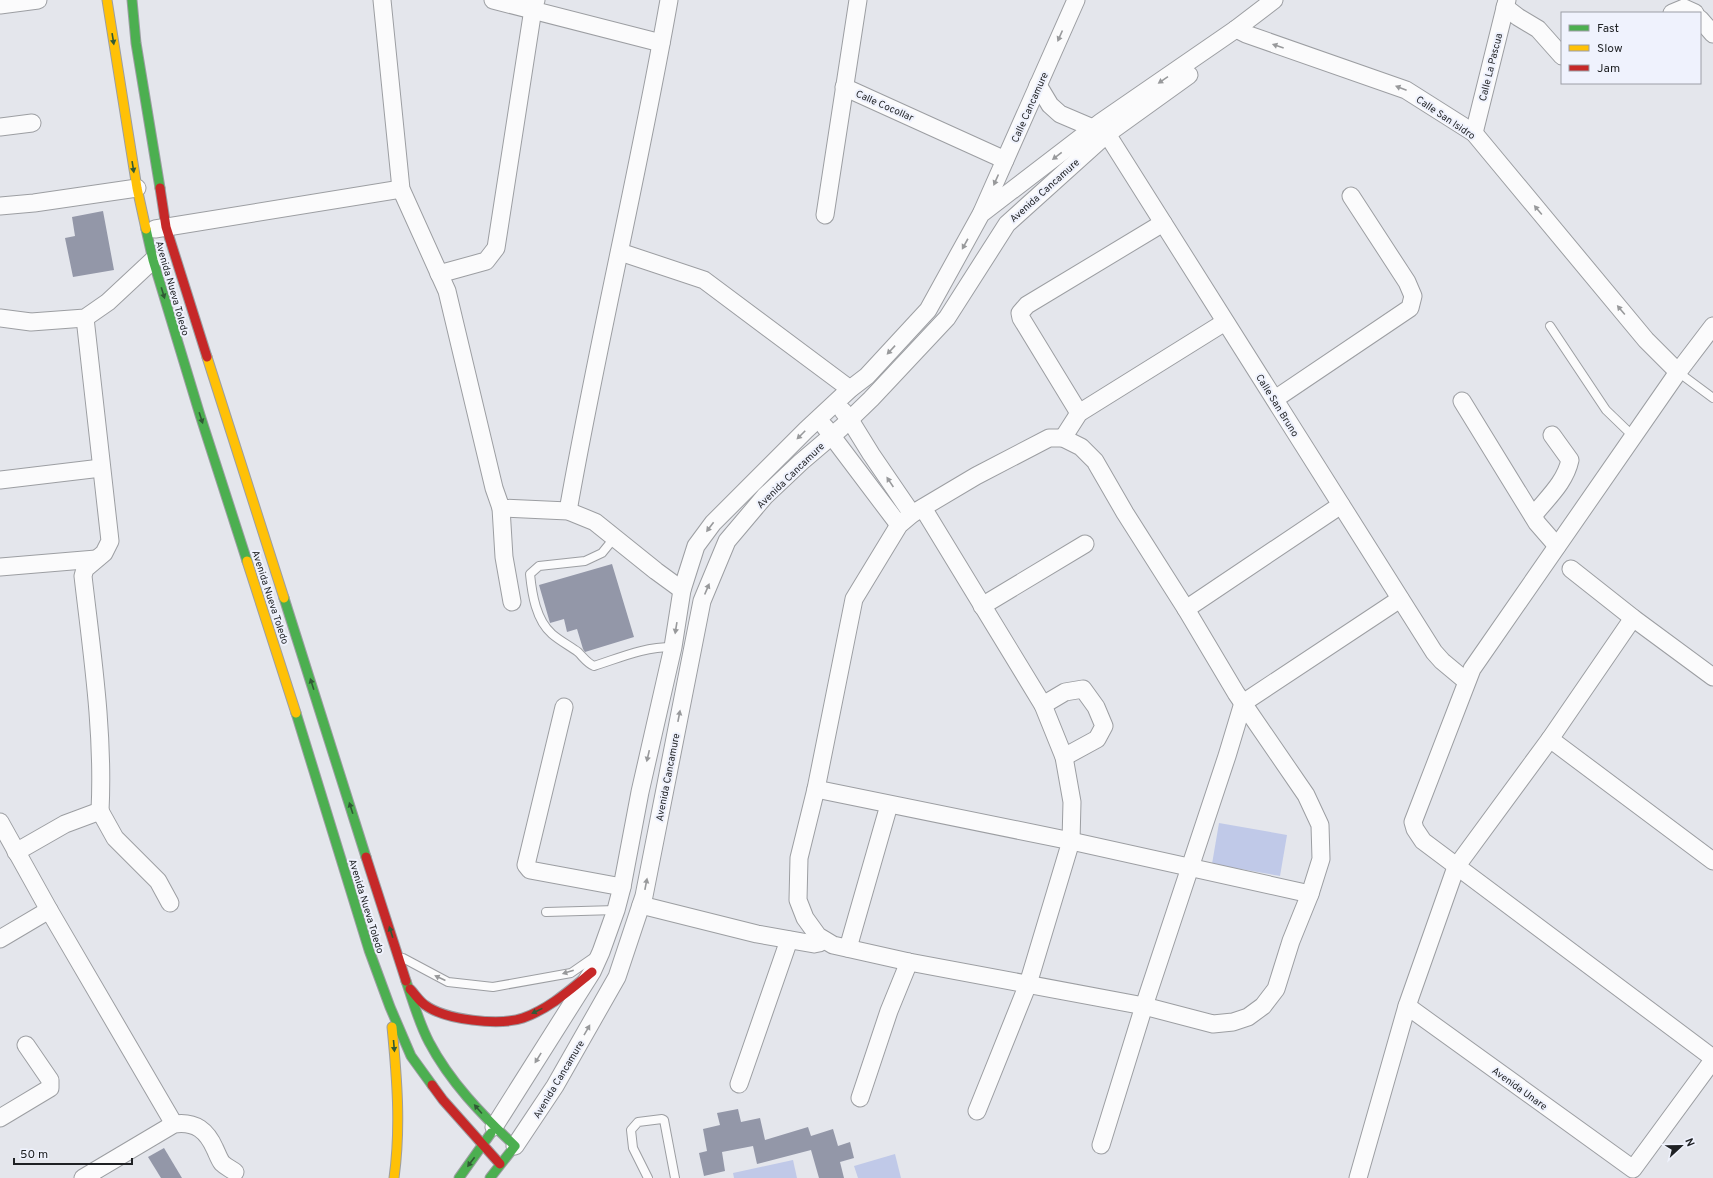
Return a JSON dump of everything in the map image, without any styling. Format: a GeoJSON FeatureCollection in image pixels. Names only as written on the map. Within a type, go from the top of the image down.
{"type":"FeatureCollection","features":[{"type":"Feature","properties":{"kind":"main road","name":"Avenida Nueva Toledo"},"geometry":{"type":"LineString","coordinates":[[107,0],[145,231],[200,415],[283,672],[369,950],[390,1008],[411,1056],[443,1100],[500,1164]]}},
{"type":"Feature","properties":{"kind":"main road","name":"Avenida Nueva Toledo"},"geometry":{"type":"LineString","coordinates":[[132,0],[136,43],[166,227],[408,987],[429,1041],[458,1086],[494,1127],[515,1146]]}},
{"type":"Feature","properties":{"kind":"main road"},"geometry":{"type":"LineString","coordinates":[[408,987],[426,1005],[454,1016],[478,1021],[502,1021],[522,1018],[548,1006],[592,972]]}},
{"type":"Feature","properties":{"kind":"main road"},"geometry":{"type":"LineString","coordinates":[[390,1008],[400,1109],[399,1153],[394,1178]]}},
{"type":"Feature","properties":{"kind":"main road"},"geometry":{"type":"LineString","coordinates":[[459,1178],[483,1146],[494,1127]]}},
{"type":"Feature","properties":{"kind":"main road","name":"Avenida Cancamure"},"geometry":{"type":"LineString","coordinates":[[490,1178],[515,1146]]}},
{"type":"Feature","properties":{"kind":"street"},"geometry":{"type":"LineString","coordinates":[[0,5],[38,0]]}},
{"type":"Feature","properties":{"kind":"street"},"geometry":{"type":"LineString","coordinates":[[382,0],[401,189],[447,291],[494,488],[501,508],[504,557],[512,602]]}},
{"type":"Feature","properties":{"kind":"street"},"geometry":{"type":"LineString","coordinates":[[493,0],[535,5],[661,43]]}},
{"type":"Feature","properties":{"kind":"street"},"geometry":{"type":"LineString","coordinates":[[568,511],[585,415],[620,252],[669,0]]}},
{"type":"Feature","properties":{"kind":"street","name":"Calle Cocollar"},"geometry":{"type":"LineString","coordinates":[[858,0],[844,87],[1005,160]]}},
{"type":"Feature","properties":{"kind":"street","name":"Calle Cancamure"},"geometry":{"type":"LineString","coordinates":[[981,214],[1076,0]]}},
{"type":"Feature","properties":{"kind":"street","name":"Avenida Cancamure"},"geometry":{"type":"LineString","coordinates":[[682,590],[696,546],[713,523],[818,419],[850,389],[867,376],[928,310],[981,214],[1241,32],[1275,0]]}},
{"type":"Feature","properties":{"kind":"street"},"geometry":{"type":"LineString","coordinates":[[1506,3],[1518,17],[1538,29],[1561,55]]}},
{"type":"Feature","properties":{"kind":"street","name":"Calle La Pascua"},"geometry":{"type":"LineString","coordinates":[[1474,133],[1506,3]]}},
{"type":"Feature","properties":{"kind":"street"},"geometry":{"type":"LineString","coordinates":[[439,274],[486,261],[496,248],[535,5]]}},
{"type":"Feature","properties":{"kind":"street"},"geometry":{"type":"LineString","coordinates":[[1674,12],[1684,8],[1693,12]]}},
{"type":"Feature","properties":{"kind":"street"},"geometry":{"type":"LineString","coordinates":[[1701,20],[1713,34]]}},
{"type":"Feature","properties":{"kind":"street","name":"Calle San Isidro"},"geometry":{"type":"LineString","coordinates":[[1241,32],[1406,90],[1474,133],[1646,340],[1678,372]]}},
{"type":"Feature","properties":{"kind":"street"},"geometry":{"type":"LineString","coordinates":[[1038,85],[1050,105],[1060,114],[1100,131]]}},
{"type":"Feature","properties":{"kind":"street"},"geometry":{"type":"LineString","coordinates":[[825,215],[844,87]]}},
{"type":"Feature","properties":{"kind":"street"},"geometry":{"type":"LineString","coordinates":[[0,127],[32,123]]}},
{"type":"Feature","properties":{"kind":"street","name":"Avenida Cancamure"},"geometry":{"type":"LineString","coordinates":[[515,1146],[555,1086],[617,977],[641,905],[702,601],[727,541],[765,496],[801,462],[850,420],[896,374],[947,318],[1007,224],[1100,131]]}},
{"type":"Feature","properties":{"kind":"street","name":"Calle San Bruno"},"geometry":{"type":"LineString","coordinates":[[1100,131],[1163,223],[1434,652],[1442,661],[1466,680]]}},
{"type":"Feature","properties":{"kind":"street"},"geometry":{"type":"LineString","coordinates":[[0,206],[34,203],[137,188]]}},
{"type":"Feature","properties":{"kind":"street"},"geometry":{"type":"LineString","coordinates":[[145,231],[401,189]]}},
{"type":"Feature","properties":{"kind":"street"},"geometry":{"type":"LineString","coordinates":[[1275,399],[1410,308],[1413,296],[1407,282],[1351,196]]}},
{"type":"Feature","properties":{"kind":"street"},"geometry":{"type":"LineString","coordinates":[[1079,413],[1021,318],[1020,313],[1027,305],[1163,223]]}},
{"type":"Feature","properties":{"kind":"street"},"geometry":{"type":"LineString","coordinates":[[620,252],[704,280],[850,389]]}},
{"type":"Feature","properties":{"kind":"street"},"geometry":{"type":"LineString","coordinates":[[0,318],[30,322],[85,318],[108,302],[153,260]]}},
{"type":"Feature","properties":{"kind":"street"},"geometry":{"type":"LineString","coordinates":[[85,318],[110,541],[104,553],[85,569],[84,576],[97,701],[102,777],[100,811],[115,838],[158,881],[170,903]]}},
{"type":"Feature","properties":{"kind":"street"},"geometry":{"type":"LineString","coordinates":[[1063,438],[1079,413],[1225,322]]}},
{"type":"Feature","properties":{"kind":"street"},"geometry":{"type":"LineString","coordinates":[[1713,326],[1678,372],[1476,663],[1466,680],[1413,822],[1415,829],[1423,841],[1713,1059]]}},
{"type":"Feature","properties":{"kind":"street"},"geometry":{"type":"LineString","coordinates":[[1646,340],[1670,353],[1691,355]]}},
{"type":"Feature","properties":{"kind":"street"},"geometry":{"type":"LineString","coordinates":[[1462,401],[1533,516],[1557,546]]}},
{"type":"Feature","properties":{"kind":"street"},"geometry":{"type":"LineString","coordinates":[[835,403],[850,420],[871,454],[918,511],[982,606],[1043,705],[1064,757],[1072,802],[1071,841],[1028,984],[977,1111]]}},
{"type":"Feature","properties":{"kind":"street"},"geometry":{"type":"LineString","coordinates":[[818,419],[832,435],[898,525]]}},
{"type":"Feature","properties":{"kind":"street"},"geometry":{"type":"LineString","coordinates":[[1533,516],[1561,483],[1567,472],[1570,460],[1552,435]]}},
{"type":"Feature","properties":{"kind":"street"},"geometry":{"type":"LineString","coordinates":[[1049,438],[1063,438],[1080,447],[1095,461],[1125,513],[1243,703],[1306,795],[1320,825],[1320,859],[1310,894],[1291,942],[1276,989],[1263,1006],[1248,1017],[1232,1022],[1213,1024],[1144,1006],[909,962],[833,945],[818,936],[804,918],[798,900],[799,858],[816,788],[854,599],[898,525],[918,511],[976,476],[1049,438]]}},
{"type":"Feature","properties":{"kind":"street"},"geometry":{"type":"LineString","coordinates":[[854,467],[871,454]]}},
{"type":"Feature","properties":{"kind":"street"},"geometry":{"type":"LineString","coordinates":[[0,480],[101,468]]}},
{"type":"Feature","properties":{"kind":"street"},"geometry":{"type":"LineString","coordinates":[[1186,609],[1341,505]]}},
{"type":"Feature","properties":{"kind":"street"},"geometry":{"type":"LineString","coordinates":[[494,1127],[592,972],[616,910],[672,647],[682,590],[595,522],[568,511],[501,508]]}},
{"type":"Feature","properties":{"kind":"street"},"geometry":{"type":"LineString","coordinates":[[982,606],[1085,544]]}},
{"type":"Feature","properties":{"kind":"street"},"geometry":{"type":"LineString","coordinates":[[0,567],[96,559]]}},
{"type":"Feature","properties":{"kind":"street"},"geometry":{"type":"LineString","coordinates":[[1571,568],[1633,618],[1713,677]]}},
{"type":"Feature","properties":{"kind":"street"},"geometry":{"type":"LineString","coordinates":[[1101,1145],[1144,1006],[1227,756],[1243,703],[1400,599]]}},
{"type":"Feature","properties":{"kind":"street"},"geometry":{"type":"LineString","coordinates":[[1358,1178],[1407,1006],[1456,867],[1550,739],[1633,618]]}},
{"type":"Feature","properties":{"kind":"street"},"geometry":{"type":"LineString","coordinates":[[1043,705],[1065,692],[1083,689],[1099,713],[1104,726],[1097,739],[1064,757]]}},
{"type":"Feature","properties":{"kind":"street"},"geometry":{"type":"LineString","coordinates":[[564,707],[526,865],[530,870],[622,886]]}},
{"type":"Feature","properties":{"kind":"street"},"geometry":{"type":"LineString","coordinates":[[1550,739],[1713,861]]}},
{"type":"Feature","properties":{"kind":"street"},"geometry":{"type":"LineString","coordinates":[[816,788],[890,805],[1071,841],[1310,894]]}},
{"type":"Feature","properties":{"kind":"street"},"geometry":{"type":"LineString","coordinates":[[848,948],[890,805]]}},
{"type":"Feature","properties":{"kind":"street"},"geometry":{"type":"LineString","coordinates":[[16,852],[65,824],[100,811]]}},
{"type":"Feature","properties":{"kind":"street"},"geometry":{"type":"LineString","coordinates":[[0,822],[49,910],[174,1124]]}},
{"type":"Feature","properties":{"kind":"street"},"geometry":{"type":"LineString","coordinates":[[641,905],[758,934],[789,940],[814,944],[824,940]]}},
{"type":"Feature","properties":{"kind":"street"},"geometry":{"type":"LineString","coordinates":[[0,939],[49,910]]}},
{"type":"Feature","properties":{"kind":"street"},"geometry":{"type":"LineString","coordinates":[[739,1084],[789,940]]}},
{"type":"Feature","properties":{"kind":"street"},"geometry":{"type":"LineString","coordinates":[[860,1098],[889,1011],[909,962]]}},
{"type":"Feature","properties":{"kind":"street","name":"Avenida Unare"},"geometry":{"type":"LineString","coordinates":[[1407,1006],[1633,1169],[1713,1059]]}},
{"type":"Feature","properties":{"kind":"street"},"geometry":{"type":"LineString","coordinates":[[0,1118],[50,1088],[50,1080],[26,1045]]}},
{"type":"Feature","properties":{"kind":"street"},"geometry":{"type":"LineString","coordinates":[[82,1178],[174,1124],[189,1123],[202,1130],[210,1138],[222,1163],[235,1172]]}},
{"type":"Feature","properties":{"kind":"lane"},"geometry":{"type":"LineString","coordinates":[[1550,326],[1606,410],[1634,437]]}},
{"type":"Feature","properties":{"kind":"lane"},"geometry":{"type":"LineString","coordinates":[[1678,372],[1713,398]]}},
{"type":"Feature","properties":{"kind":"lane"},"geometry":{"type":"LineString","coordinates":[[615,537],[602,553],[585,561],[539,566],[530,574],[531,587],[539,615],[552,634],[578,652],[588,663],[594,666],[641,650],[654,647],[672,647]]}},
{"type":"Feature","properties":{"kind":"lane"},"geometry":{"type":"LineString","coordinates":[[546,912],[616,910]]}},
{"type":"Feature","properties":{"kind":"lane"},"geometry":{"type":"LineString","coordinates":[[398,955],[448,982],[493,987],[571,973],[601,952]]}},
{"type":"Feature","properties":{"kind":"lane"},"geometry":{"type":"LineString","coordinates":[[648,1178],[633,1148],[631,1130],[638,1122],[662,1119],[664,1120],[675,1178]]}},
{"type":"Feature","properties":{"kind":"shaded area"},"geometry":{"type":"Polygon","coordinates":[[[1219,823],[1287,835],[1280,876],[1212,864],[1219,823]]]}},
{"type":"Feature","properties":{"kind":"shaded area"},"geometry":{"type":"Polygon","coordinates":[[[895,1154],[901,1178],[858,1178],[854,1166],[895,1154]]]}},
{"type":"Feature","properties":{"kind":"shaded area"},"geometry":{"type":"Polygon","coordinates":[[[793,1160],[797,1178],[734,1178],[733,1173],[793,1160]]]}},
{"type":"Feature","properties":{"kind":"building"},"geometry":{"type":"Polygon","coordinates":[[[103,211],[114,270],[73,277],[65,238],[75,236],[72,217],[103,211]]]}},
{"type":"Feature","properties":{"kind":"building"},"geometry":{"type":"Polygon","coordinates":[[[612,564],[634,637],[585,652],[577,629],[567,632],[564,619],[550,623],[539,585],[612,564]]]}},
{"type":"Feature","properties":{"kind":"building"},"geometry":{"type":"Polygon","coordinates":[[[738,1109],[741,1122],[760,1118],[765,1140],[808,1127],[811,1136],[833,1129],[838,1146],[850,1142],[854,1158],[840,1162],[844,1178],[819,1178],[811,1150],[757,1164],[753,1146],[722,1152],[725,1171],[704,1176],[699,1153],[707,1151],[703,1129],[720,1125],[717,1113],[738,1109]]]}},
{"type":"Feature","properties":{"kind":"building"},"geometry":{"type":"Polygon","coordinates":[[[164,1148],[182,1178],[161,1178],[148,1157],[164,1148]]]}},
{"type":"Feature","properties":{"kind":"traffic: fast"},"geometry":{"type":"LineString","coordinates":[[132,0],[136,43],[160,188]]}},
{"type":"Feature","properties":{"kind":"traffic: fast"},"geometry":{"type":"LineString","coordinates":[[146,229],[153,260],[200,415],[247,561]]}},
{"type":"Feature","properties":{"kind":"traffic: fast"},"geometry":{"type":"LineString","coordinates":[[284,598],[366,857]]}},
{"type":"Feature","properties":{"kind":"traffic: fast"},"geometry":{"type":"LineString","coordinates":[[296,713],[369,950],[390,1007],[411,1056],[432,1085]]}},
{"type":"Feature","properties":{"kind":"traffic: fast"},"geometry":{"type":"LineString","coordinates":[[406,981],[425,1035],[437,1057],[479,1110],[515,1146],[490,1178]]}},
{"type":"Feature","properties":{"kind":"traffic: fast"},"geometry":{"type":"LineString","coordinates":[[459,1178],[491,1133]]}},
{"type":"Feature","properties":{"kind":"traffic: slow"},"geometry":{"type":"LineString","coordinates":[[107,0],[137,188],[146,229]]}},
{"type":"Feature","properties":{"kind":"traffic: slow"},"geometry":{"type":"LineString","coordinates":[[207,357],[284,598]]}},
{"type":"Feature","properties":{"kind":"traffic: slow"},"geometry":{"type":"LineString","coordinates":[[247,561],[296,713]]}},
{"type":"Feature","properties":{"kind":"traffic: slow"},"geometry":{"type":"LineString","coordinates":[[392,1027],[397,1084],[398,1121],[394,1178]]}},
{"type":"Feature","properties":{"kind":"traffic: jam"},"geometry":{"type":"LineString","coordinates":[[160,188],[166,227],[207,357]]}},
{"type":"Feature","properties":{"kind":"traffic: jam"},"geometry":{"type":"LineString","coordinates":[[366,857],[406,981]]}},
{"type":"Feature","properties":{"kind":"traffic: jam"},"geometry":{"type":"LineString","coordinates":[[410,989],[425,1005],[434,1010],[458,1018],[487,1021],[513,1020],[533,1014],[551,1004],[592,972]]}},
{"type":"Feature","properties":{"kind":"traffic: jam"},"geometry":{"type":"LineString","coordinates":[[432,1085],[443,1100],[500,1164]]}}]}
